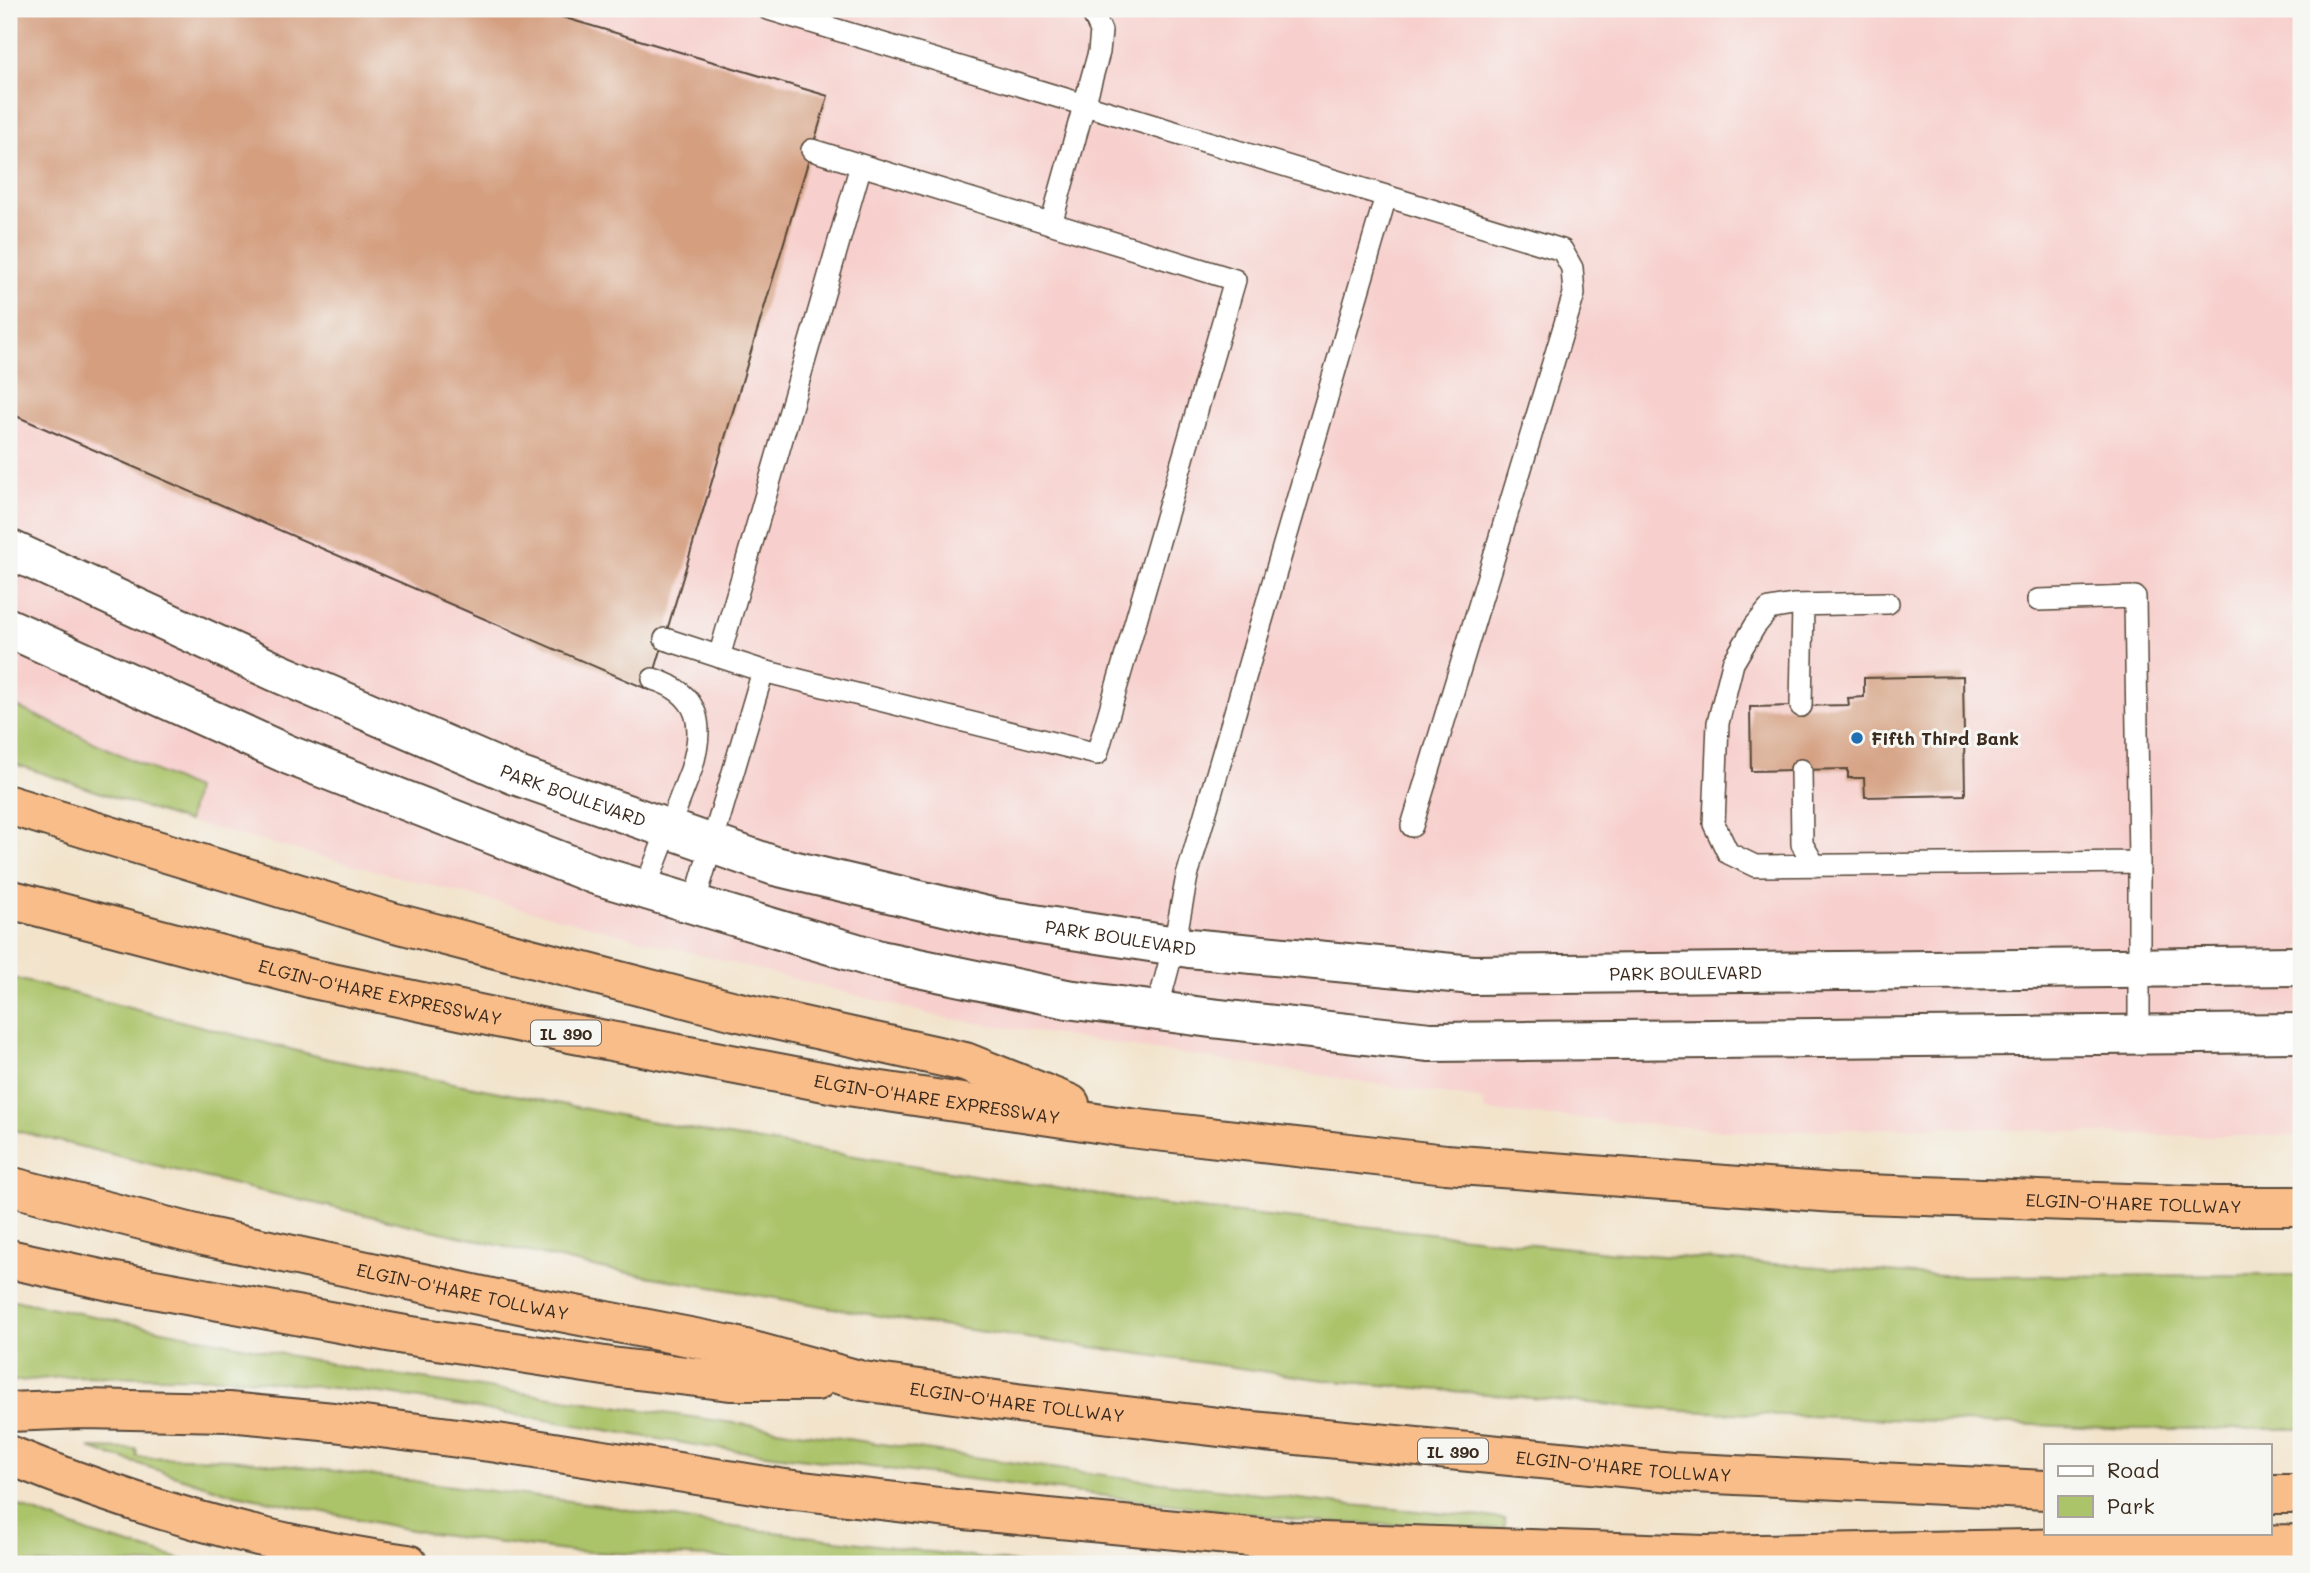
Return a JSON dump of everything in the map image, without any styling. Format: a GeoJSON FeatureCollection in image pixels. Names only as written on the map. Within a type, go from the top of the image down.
{"type":"FeatureCollection","features":[{"type":"Feature","properties":{"kind":"highway"},"geometry":{"type":"LineString","coordinates":[[9,805],[392,922],[735,1011],[965,1062],[1130,1128]]}},
{"type":"Feature","properties":{"kind":"highway","name":"ELGIN-O'HARE EXPRESSWAY"},"geometry":{"type":"LineString","coordinates":[[9,899],[313,979],[569,1033],[841,1086],[1130,1128]]}},
{"type":"Feature","properties":{"kind":"highway","name":"ELGIN-O'HARE TOLLWAY"},"geometry":{"type":"LineString","coordinates":[[1130,1128],[1446,1164],[1835,1193],[2301,1206]]}},
{"type":"Feature","properties":{"kind":"highway","name":"ELGIN-O'HARE TOLLWAY"},"geometry":{"type":"LineString","coordinates":[[9,1186],[231,1242],[529,1306],[731,1345],[863,1381],[1017,1403],[1244,1430],[1672,1472],[2044,1490]]}},
{"type":"Feature","properties":{"kind":"highway"},"geometry":{"type":"LineString","coordinates":[[9,1259],[405,1335],[611,1367],[730,1381],[863,1381]]}},
{"type":"Feature","properties":{"kind":"highway"},"geometry":{"type":"LineString","coordinates":[[9,1412],[83,1409],[228,1412],[333,1422],[497,1443],[778,1488],[965,1510],[1292,1541],[1705,1556],[2301,1544]]}},
{"type":"Feature","properties":{"kind":"highway"},"geometry":{"type":"LineString","coordinates":[[9,1455],[148,1507],[272,1538],[408,1564]]}},
{"type":"Feature","properties":{"kind":"highway"},"geometry":{"type":"LineString","coordinates":[[2272,1494],[2301,1494]]}},
{"type":"Feature","properties":{"kind":"street","name":"PARK BOULEVARD"},"geometry":{"type":"LineString","coordinates":[[9,549],[274,671],[515,775],[775,866],[995,918],[1174,946],[1473,975],[2301,966]]}},
{"type":"Feature","properties":{"kind":"street"},"geometry":{"type":"LineString","coordinates":[[9,628],[289,755],[596,875],[880,960],[1067,999],[1430,1042],[2301,1033]]}},
{"type":"Feature","properties":{"kind":"lane"},"geometry":{"type":"LineString","coordinates":[[768,9],[1562,250],[1572,268],[1574,294],[1412,826]]}},
{"type":"Feature","properties":{"kind":"lane"},"geometry":{"type":"LineString","coordinates":[[1051,224],[1099,52],[1101,31],[1091,9]]}},
{"type":"Feature","properties":{"kind":"lane"},"geometry":{"type":"LineString","coordinates":[[665,639],[763,671],[1097,754],[1235,280],[812,150]]}},
{"type":"Feature","properties":{"kind":"lane"},"geometry":{"type":"LineString","coordinates":[[719,657],[860,165]]}},
{"type":"Feature","properties":{"kind":"lane"},"geometry":{"type":"LineString","coordinates":[[1157,1010],[1174,946],[1187,876],[1386,196]]}},
{"type":"Feature","properties":{"kind":"lane"},"geometry":{"type":"LineString","coordinates":[[2038,600],[2134,597],[2139,1034]]}},
{"type":"Feature","properties":{"kind":"lane"},"geometry":{"type":"LineString","coordinates":[[1888,603],[1803,605],[1769,609],[1755,626],[1732,663],[1718,723],[1714,824],[1728,853],[1755,866],[2139,862]]}},
{"type":"Feature","properties":{"kind":"lane"},"geometry":{"type":"LineString","coordinates":[[1801,706],[1803,605]]}},
{"type":"Feature","properties":{"kind":"lane"},"geometry":{"type":"LineString","coordinates":[[694,904],[763,671]]}},
{"type":"Feature","properties":{"kind":"lane"},"geometry":{"type":"LineString","coordinates":[[645,890],[670,829],[697,750],[699,728],[694,709],[683,694],[671,685],[653,679]]}},
{"type":"Feature","properties":{"kind":"lane"},"geometry":{"type":"LineString","coordinates":[[1801,770],[1802,844],[1815,866]]}},
{"type":"Feature","properties":{"kind":"shaded area"},"geometry":{"type":"Polygon","coordinates":[[[9,9],[2301,9],[2301,1136],[2179,1136],[1935,1127],[1746,1132],[1485,1111],[1483,1100],[944,1018],[188,822],[195,789],[9,703],[9,9]]]}},
{"type":"Feature","properties":{"kind":"green space"},"geometry":{"type":"Polygon","coordinates":[[[9,703],[195,789],[188,822],[9,762],[9,703]]]}},
{"type":"Feature","properties":{"kind":"green space"},"geometry":{"type":"Polygon","coordinates":[[[9,977],[329,1059],[716,1134],[1163,1205],[1608,1252],[1942,1276],[2301,1275],[2301,1429],[2134,1429],[1683,1411],[1324,1380],[914,1322],[594,1267],[248,1188],[9,1129],[9,977]]]}},
{"type":"Feature","properties":{"kind":"green space"},"geometry":{"type":"Polygon","coordinates":[[[9,1299],[367,1371],[1087,1473],[1340,1504],[1505,1519],[1505,1529],[1316,1522],[701,1446],[390,1394],[237,1378],[72,1376],[9,1382],[9,1299]]]}},
{"type":"Feature","properties":{"kind":"green space"},"geometry":{"type":"Polygon","coordinates":[[[89,1448],[136,1449],[137,1457],[231,1459],[318,1469],[601,1505],[703,1523],[1025,1564],[777,1564],[709,1557],[565,1551],[431,1534],[226,1492],[89,1448]]]}},
{"type":"Feature","properties":{"kind":"green space"},"geometry":{"type":"Polygon","coordinates":[[[9,1502],[92,1534],[197,1564],[9,1564],[9,1502]]]}},
{"type":"Feature","properties":{"kind":"building"},"geometry":{"type":"Polygon","coordinates":[[[9,9],[535,9],[828,96],[649,690],[9,413],[9,9]]]}},
{"type":"Feature","properties":{"kind":"building","name":"Fifth Third Bank"},"geometry":{"type":"Polygon","coordinates":[[[1963,676],[1965,795],[1865,797],[1864,778],[1848,778],[1848,769],[1751,771],[1750,707],[1849,705],[1848,698],[1864,697],[1864,678],[1963,676]]]}},
{"type":"Feature","properties":{"kind":"place","name":"Fifth Third Bank"},"geometry":{"type":"Point","coordinates":[1857,738]}}]}
